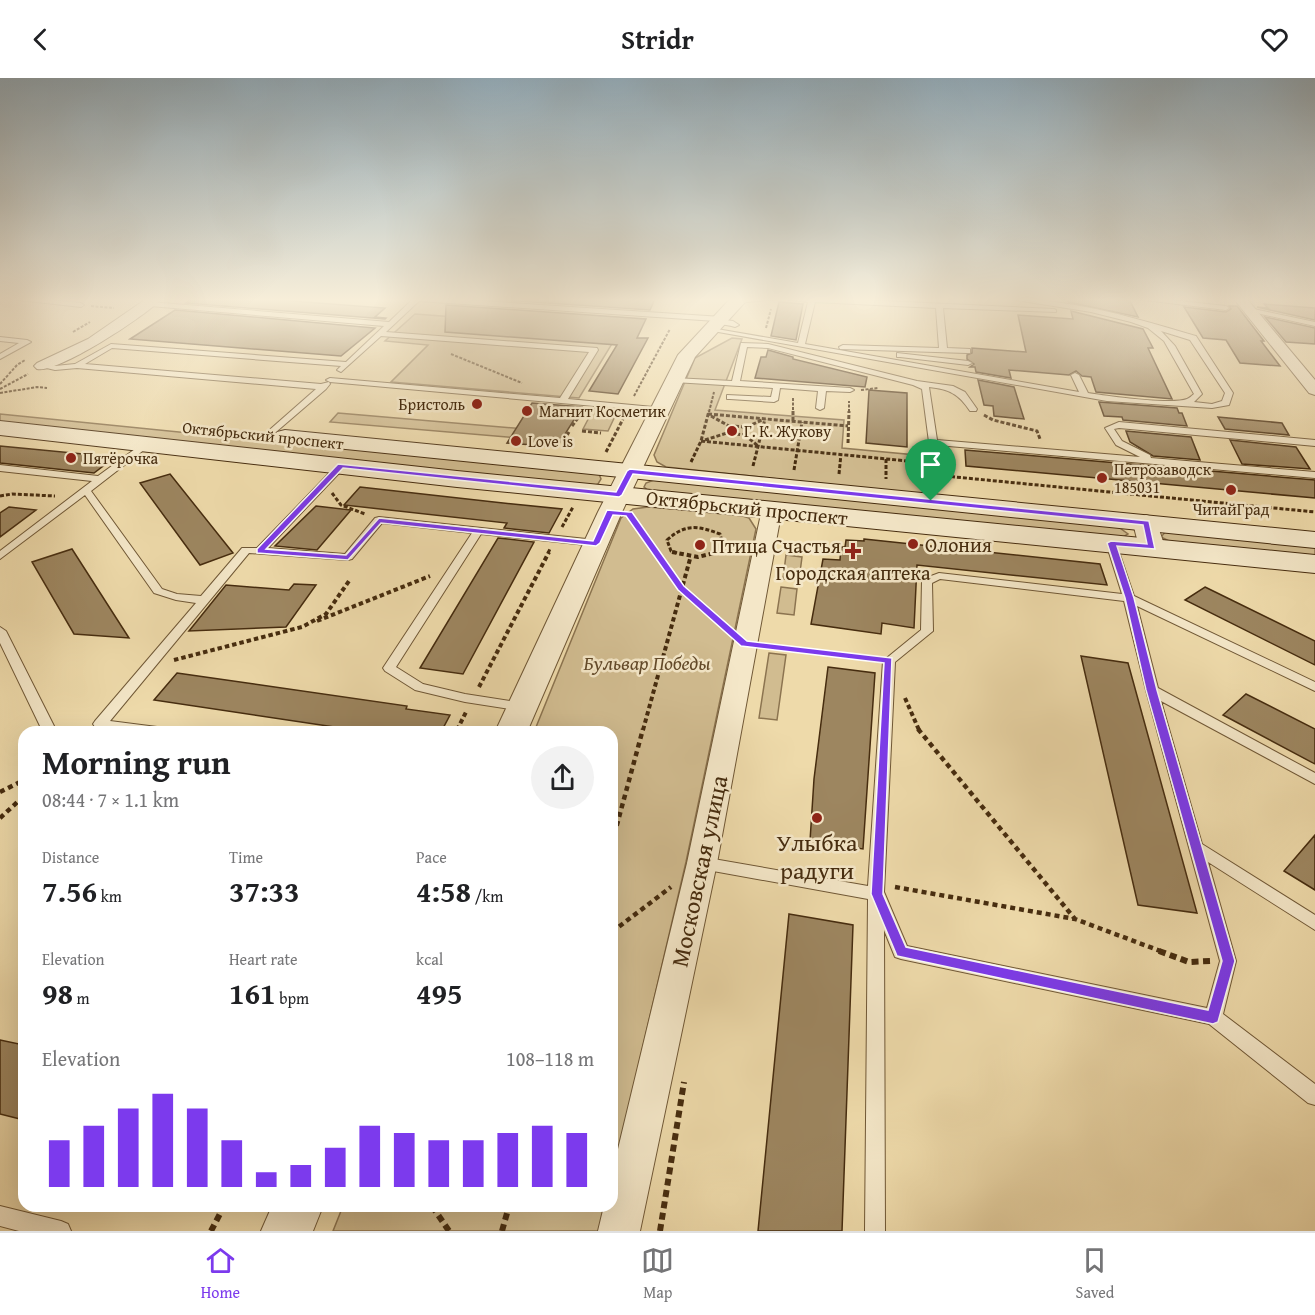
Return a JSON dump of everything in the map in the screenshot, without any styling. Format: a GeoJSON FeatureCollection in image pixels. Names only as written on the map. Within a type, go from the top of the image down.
{"type":"FeatureCollection","features":[{"type":"Feature","properties":{"kind":"main road","name":"Октябрьский проспект"},"geometry":{"type":"LineString","coordinates":[[0,409],[269,435],[620,493],[931,501],[1315,564]]}},
{"type":"Feature","properties":{"kind":"main road"},"geometry":{"type":"LineString","coordinates":[[40,432],[67,416]]}},
{"type":"Feature","properties":{"kind":"main road","name":"Октябрьский проспект"},"geometry":{"type":"LineString","coordinates":[[0,428],[146,444],[333,474],[620,493],[1111,543],[1149,535],[1315,540]]}},
{"type":"Feature","properties":{"kind":"street"},"geometry":{"type":"LineString","coordinates":[[42,366],[70,353]]}},
{"type":"Feature","properties":{"kind":"street"},"geometry":{"type":"LineString","coordinates":[[517,719],[596,543],[674,380],[690,353]]}},
{"type":"Feature","properties":{"kind":"street"},"geometry":{"type":"LineString","coordinates":[[1284,353],[1315,390]]}},
{"type":"Feature","properties":{"kind":"street","name":"Московская улица"},"geometry":{"type":"LineString","coordinates":[[619,1231],[702,863],[772,509]]}},
{"type":"Feature","properties":{"kind":"street"},"geometry":{"type":"LineString","coordinates":[[287,1231],[295,1212]]}},
{"type":"Feature","properties":{"kind":"lane"},"geometry":{"type":"LineString","coordinates":[[77,366],[99,353]]}},
{"type":"Feature","properties":{"kind":"lane"},"geometry":{"type":"LineString","coordinates":[[200,353],[347,364]]}},
{"type":"Feature","properties":{"kind":"lane"},"geometry":{"type":"LineString","coordinates":[[269,435],[359,353]]}},
{"type":"Feature","properties":{"kind":"lane"},"geometry":{"type":"LineString","coordinates":[[563,400],[592,353]]}},
{"type":"Feature","properties":{"kind":"lane"},"geometry":{"type":"LineString","coordinates":[[735,384],[742,353]]}},
{"type":"Feature","properties":{"kind":"lane"},"geometry":{"type":"LineString","coordinates":[[795,353],[916,383],[953,388],[964,392],[973,409]]}},
{"type":"Feature","properties":{"kind":"lane"},"geometry":{"type":"LineString","coordinates":[[840,353],[1107,399],[1212,406],[1226,403],[1229,393],[1203,353]]}},
{"type":"Feature","properties":{"kind":"lane"},"geometry":{"type":"LineString","coordinates":[[911,353],[967,357]]}},
{"type":"Feature","properties":{"kind":"lane"},"geometry":{"type":"LineString","coordinates":[[914,353],[967,357]]}},
{"type":"Feature","properties":{"kind":"lane"},"geometry":{"type":"LineString","coordinates":[[915,353],[967,357]]}},
{"type":"Feature","properties":{"kind":"lane"},"geometry":{"type":"LineString","coordinates":[[954,353],[967,357]]}},
{"type":"Feature","properties":{"kind":"lane"},"geometry":{"type":"LineString","coordinates":[[1174,353],[1198,394],[1191,401],[1176,404]]}},
{"type":"Feature","properties":{"kind":"lane"},"geometry":{"type":"LineString","coordinates":[[42,366],[55,368],[77,366],[323,387]]}},
{"type":"Feature","properties":{"kind":"lane"},"geometry":{"type":"LineString","coordinates":[[1075,375],[1085,395]]}},
{"type":"Feature","properties":{"kind":"lane"},"geometry":{"type":"LineString","coordinates":[[330,380],[661,410]]}},
{"type":"Feature","properties":{"kind":"lane"},"geometry":{"type":"LineString","coordinates":[[674,380],[850,390]]}},
{"type":"Feature","properties":{"kind":"lane"},"geometry":{"type":"LineString","coordinates":[[916,383],[926,388],[933,442],[931,501]]}},
{"type":"Feature","properties":{"kind":"lane"},"geometry":{"type":"LineString","coordinates":[[730,397],[774,400],[777,386]]}},
{"type":"Feature","properties":{"kind":"lane"},"geometry":{"type":"LineString","coordinates":[[820,408],[822,389]]}},
{"type":"Feature","properties":{"kind":"lane"},"geometry":{"type":"LineString","coordinates":[[1154,461],[1119,443],[1109,428],[1119,424],[1315,443]]}},
{"type":"Feature","properties":{"kind":"lane"},"geometry":{"type":"LineString","coordinates":[[933,442],[1315,475]]}},
{"type":"Feature","properties":{"kind":"lane"},"geometry":{"type":"LineString","coordinates":[[0,556],[146,444]]}},
{"type":"Feature","properties":{"kind":"lane"},"geometry":{"type":"LineString","coordinates":[[0,468],[100,479]]}},
{"type":"Feature","properties":{"kind":"lane"},"geometry":{"type":"LineString","coordinates":[[260,551],[333,474]]}},
{"type":"Feature","properties":{"kind":"lane"},"geometry":{"type":"LineString","coordinates":[[81,493],[158,591],[176,597],[203,600]]}},
{"type":"Feature","properties":{"kind":"lane"},"geometry":{"type":"LineString","coordinates":[[114,726],[100,724],[246,550],[348,557],[379,520],[596,543]]}},
{"type":"Feature","properties":{"kind":"lane"},"geometry":{"type":"LineString","coordinates":[[478,531],[389,668],[419,687],[465,698],[517,719]]}},
{"type":"Feature","properties":{"kind":"lane"},"geometry":{"type":"LineString","coordinates":[[1111,543],[1129,598],[1152,690],[1228,961],[1213,1017]]}},
{"type":"Feature","properties":{"kind":"lane"},"geometry":{"type":"LineString","coordinates":[[875,1231],[877,889],[889,661],[927,631],[927,581],[939,576],[1129,598],[1315,687]]}},
{"type":"Feature","properties":{"kind":"lane"},"geometry":{"type":"LineString","coordinates":[[0,631],[47,726]]}},
{"type":"Feature","properties":{"kind":"lane"},"geometry":{"type":"LineString","coordinates":[[1152,690],[1315,779]]}},
{"type":"Feature","properties":{"kind":"lane"},"geometry":{"type":"LineString","coordinates":[[1196,847],[1315,923]]}},
{"type":"Feature","properties":{"kind":"lane"},"geometry":{"type":"LineString","coordinates":[[702,863],[877,889]]}},
{"type":"Feature","properties":{"kind":"lane"},"geometry":{"type":"LineString","coordinates":[[877,889],[902,952],[1213,1017],[1315,1096]]}},
{"type":"Feature","properties":{"kind":"lane"},"geometry":{"type":"LineString","coordinates":[[0,1216],[61,1231]]}},
{"type":"Feature","properties":{"kind":"path"},"geometry":{"type":"LineString","coordinates":[[447,353],[563,400]]}},
{"type":"Feature","properties":{"kind":"path"},"geometry":{"type":"LineString","coordinates":[[0,391],[42,366]]}},
{"type":"Feature","properties":{"kind":"path"},"geometry":{"type":"LineString","coordinates":[[0,391],[47,388]]}},
{"type":"Feature","properties":{"kind":"path"},"geometry":{"type":"LineString","coordinates":[[848,443],[850,390]]}},
{"type":"Feature","properties":{"kind":"path"},"geometry":{"type":"LineString","coordinates":[[793,409],[793,421]]}},
{"type":"Feature","properties":{"kind":"path"},"geometry":{"type":"LineString","coordinates":[[973,409],[993,420],[1037,431],[1044,451]]}},
{"type":"Feature","properties":{"kind":"path"},"geometry":{"type":"LineString","coordinates":[[765,419],[746,427],[729,426],[708,414],[848,426]]}},
{"type":"Feature","properties":{"kind":"path"},"geometry":{"type":"LineString","coordinates":[[753,467],[765,419]]}},
{"type":"Feature","properties":{"kind":"path"},"geometry":{"type":"LineString","coordinates":[[794,471],[801,422]]}},
{"type":"Feature","properties":{"kind":"path"},"geometry":{"type":"LineString","coordinates":[[727,434],[729,426]]}},
{"type":"Feature","properties":{"kind":"path"},"geometry":{"type":"LineString","coordinates":[[745,435],[746,427]]}},
{"type":"Feature","properties":{"kind":"path"},"geometry":{"type":"LineString","coordinates":[[582,431],[601,433]]}},
{"type":"Feature","properties":{"kind":"path"},"geometry":{"type":"LineString","coordinates":[[564,441],[569,432]]}},
{"type":"Feature","properties":{"kind":"path"},"geometry":{"type":"LineString","coordinates":[[691,461],[701,441],[727,434],[745,435],[758,446]]}},
{"type":"Feature","properties":{"kind":"path"},"geometry":{"type":"LineString","coordinates":[[701,441],[932,463]]}},
{"type":"Feature","properties":{"kind":"path"},"geometry":{"type":"LineString","coordinates":[[839,475],[841,454]]}},
{"type":"Feature","properties":{"kind":"path"},"geometry":{"type":"LineString","coordinates":[[886,459],[886,480]]}},
{"type":"Feature","properties":{"kind":"path"},"geometry":{"type":"LineString","coordinates":[[333,474],[341,505],[379,520]]}},
{"type":"Feature","properties":{"kind":"path"},"geometry":{"type":"LineString","coordinates":[[931,474],[1315,512]]}},
{"type":"Feature","properties":{"kind":"path"},"geometry":{"type":"LineString","coordinates":[[1088,490],[1089,496]]}},
{"type":"Feature","properties":{"kind":"path"},"geometry":{"type":"LineString","coordinates":[[0,496],[81,493]]}},
{"type":"Feature","properties":{"kind":"path"},"geometry":{"type":"LineString","coordinates":[[573,507],[620,493],[629,514],[681,588],[745,644],[889,661],[920,732],[1075,919]]}},
{"type":"Feature","properties":{"kind":"path"},"geometry":{"type":"LineString","coordinates":[[701,527],[720,534],[724,548],[713,556],[690,559],[671,551],[667,540],[679,529],[701,527]]}},
{"type":"Feature","properties":{"kind":"path"},"geometry":{"type":"LineString","coordinates":[[618,821],[690,559]]}},
{"type":"Feature","properties":{"kind":"path"},"geometry":{"type":"LineString","coordinates":[[147,667],[302,627],[455,566]]}},
{"type":"Feature","properties":{"kind":"path"},"geometry":{"type":"LineString","coordinates":[[302,627],[326,614],[349,581]]}},
{"type":"Feature","properties":{"kind":"path"},"geometry":{"type":"LineString","coordinates":[[0,792],[18,783]]}},
{"type":"Feature","properties":{"kind":"path"},"geometry":{"type":"LineString","coordinates":[[0,818],[18,802]]}},
{"type":"Feature","properties":{"kind":"path"},"geometry":{"type":"LineString","coordinates":[[618,927],[702,863]]}},
{"type":"Feature","properties":{"kind":"path"},"geometry":{"type":"LineString","coordinates":[[877,889],[1075,919],[1189,962],[1228,961]]}},
{"type":"Feature","properties":{"kind":"path"},"geometry":{"type":"LineString","coordinates":[[211,1231],[221,1212]]}},
{"type":"Feature","properties":{"kind":"path"},"geometry":{"type":"LineString","coordinates":[[436,1212],[449,1231]]}},
{"type":"Feature","properties":{"kind":"path"},"geometry":{"type":"LineString","coordinates":[[502,1231],[507,1212]]}},
{"type":"Feature","properties":{"kind":"green space"},"geometry":{"type":"Polygon","coordinates":[[[420,353],[607,353],[579,398],[391,382],[420,353]]]}},
{"type":"Feature","properties":{"kind":"green space"},"geometry":{"type":"Polygon","coordinates":[[[705,353],[737,353],[715,410],[844,420],[842,448],[927,456],[931,495],[666,467],[657,462],[654,455],[695,358],[705,353]]]}},
{"type":"Feature","properties":{"kind":"green space"},"geometry":{"type":"Polygon","coordinates":[[[594,408],[618,410],[608,431],[583,429],[594,408]]]}},
{"type":"Feature","properties":{"kind":"green space"},"geometry":{"type":"Polygon","coordinates":[[[338,413],[560,432],[555,441],[330,422],[338,413]]]}},
{"type":"Feature","properties":{"kind":"green space"},"geometry":{"type":"Polygon","coordinates":[[[0,414],[599,474],[601,479],[598,484],[591,487],[0,428],[0,414]]]}},
{"type":"Feature","properties":{"kind":"green space"},"geometry":{"type":"Polygon","coordinates":[[[654,480],[1117,526],[1128,534],[1120,539],[649,491],[644,487],[646,483],[654,480]]]}},
{"type":"Feature","properties":{"kind":"green space","name":"Бульвар Победы"},"geometry":{"type":"Polygon","coordinates":[[[648,507],[736,514],[749,518],[756,529],[686,862],[618,1153],[618,726],[536,726],[621,518],[633,509],[648,507]]]}},
{"type":"Feature","properties":{"kind":"green space"},"geometry":{"type":"Polygon","coordinates":[[[1166,531],[1315,546],[1315,558],[1177,545],[1161,537],[1166,531]]]}},
{"type":"Feature","properties":{"kind":"green space"},"geometry":{"type":"Polygon","coordinates":[[[786,555],[802,557],[799,580],[783,579],[786,555]]]}},
{"type":"Feature","properties":{"kind":"green space"},"geometry":{"type":"Polygon","coordinates":[[[781,587],[797,589],[794,615],[777,613],[781,587]]]}},
{"type":"Feature","properties":{"kind":"green space"},"geometry":{"type":"Polygon","coordinates":[[[769,653],[786,655],[777,720],[759,718],[769,653]]]}},
{"type":"Feature","properties":{"kind":"green space"},"geometry":{"type":"Polygon","coordinates":[[[341,1212],[605,1212],[600,1231],[333,1231],[341,1212]]]}},
{"type":"Feature","properties":{"kind":"building"},"geometry":{"type":"Polygon","coordinates":[[[301,353],[345,353],[341,356],[301,353]]]}},
{"type":"Feature","properties":{"kind":"building"},"geometry":{"type":"Polygon","coordinates":[[[612,353],[640,353],[618,394],[589,391],[612,353]]]}},
{"type":"Feature","properties":{"kind":"building"},"geometry":{"type":"Polygon","coordinates":[[[767,353],[778,353],[793,357],[793,359],[867,377],[865,387],[755,378],[761,357],[766,357],[767,353]]]}},
{"type":"Feature","properties":{"kind":"building"},"geometry":{"type":"Polygon","coordinates":[[[972,353],[1150,353],[1172,399],[1096,392],[1091,377],[1082,376],[1076,371],[1069,375],[1009,370],[1011,378],[976,372],[975,367],[970,367],[974,364],[967,359],[967,355],[972,353]]]}},
{"type":"Feature","properties":{"kind":"building"},"geometry":{"type":"Polygon","coordinates":[[[1234,353],[1270,353],[1280,366],[1240,363],[1234,353]]]}},
{"type":"Feature","properties":{"kind":"building"},"geometry":{"type":"Polygon","coordinates":[[[978,380],[1014,387],[1024,419],[994,416],[993,406],[984,405],[978,380]]]}},
{"type":"Feature","properties":{"kind":"building"},"geometry":{"type":"Polygon","coordinates":[[[869,390],[907,393],[907,447],[866,443],[869,390]]]}},
{"type":"Feature","properties":{"kind":"building"},"geometry":{"type":"Polygon","coordinates":[[[1099,402],[1177,408],[1179,413],[1182,413],[1187,426],[1104,416],[1099,402]]]}},
{"type":"Feature","properties":{"kind":"building"},"geometry":{"type":"Polygon","coordinates":[[[532,403],[582,407],[557,447],[507,443],[532,403]]]}},
{"type":"Feature","properties":{"kind":"building"},"geometry":{"type":"Polygon","coordinates":[[[1218,417],[1282,423],[1289,435],[1225,429],[1218,417]]]}},
{"type":"Feature","properties":{"kind":"building"},"geometry":{"type":"Polygon","coordinates":[[[1126,431],[1191,437],[1200,460],[1153,456],[1130,442],[1126,431]]]}},
{"type":"Feature","properties":{"kind":"building"},"geometry":{"type":"Polygon","coordinates":[[[1230,440],[1296,447],[1310,469],[1242,464],[1230,440]]]}},
{"type":"Feature","properties":{"kind":"building"},"geometry":{"type":"Polygon","coordinates":[[[0,446],[115,457],[94,473],[0,463],[0,446]]]}},
{"type":"Feature","properties":{"kind":"building"},"geometry":{"type":"Polygon","coordinates":[[[965,450],[1315,480],[1315,498],[966,466],[965,450]]]}},
{"type":"Feature","properties":{"kind":"building"},"geometry":{"type":"Polygon","coordinates":[[[170,474],[233,553],[200,565],[140,483],[170,474]]]}},
{"type":"Feature","properties":{"kind":"building"},"geometry":{"type":"Polygon","coordinates":[[[360,487],[562,509],[549,533],[504,528],[507,523],[344,505],[360,487]]]}},
{"type":"Feature","properties":{"kind":"building"},"geometry":{"type":"Polygon","coordinates":[[[316,506],[351,510],[317,550],[275,546],[316,506]]]}},
{"type":"Feature","properties":{"kind":"building"},"geometry":{"type":"Polygon","coordinates":[[[9,507],[36,510],[0,537],[0,513],[9,507]]]}},
{"type":"Feature","properties":{"kind":"building"},"geometry":{"type":"Polygon","coordinates":[[[498,538],[534,542],[463,674],[420,668],[498,538]]]}},
{"type":"Feature","properties":{"kind":"building"},"geometry":{"type":"Polygon","coordinates":[[[864,539],[1100,564],[1107,585],[917,565],[914,628],[882,623],[881,634],[811,624],[823,559],[840,560],[841,547],[845,547],[846,540],[864,541],[864,539]]]}},
{"type":"Feature","properties":{"kind":"building"},"geometry":{"type":"Polygon","coordinates":[[[72,549],[129,638],[74,634],[32,562],[72,549]]]}},
{"type":"Feature","properties":{"kind":"building"},"geometry":{"type":"Polygon","coordinates":[[[294,584],[316,585],[286,627],[189,631],[226,585],[289,590],[294,584]]]}},
{"type":"Feature","properties":{"kind":"building"},"geometry":{"type":"Polygon","coordinates":[[[1205,587],[1315,641],[1315,665],[1185,600],[1205,587]]]}},
{"type":"Feature","properties":{"kind":"building"},"geometry":{"type":"Polygon","coordinates":[[[1081,656],[1128,663],[1197,913],[1138,905],[1081,656]]]}},
{"type":"Feature","properties":{"kind":"building"},"geometry":{"type":"Polygon","coordinates":[[[828,667],[875,673],[863,849],[810,841],[814,779],[828,667]]]}},
{"type":"Feature","properties":{"kind":"building"},"geometry":{"type":"Polygon","coordinates":[[[177,673],[407,706],[406,709],[450,715],[444,726],[328,726],[154,700],[177,673]]]}},
{"type":"Feature","properties":{"kind":"building"},"geometry":{"type":"Polygon","coordinates":[[[1246,694],[1315,729],[1315,764],[1223,715],[1246,694]]]}},
{"type":"Feature","properties":{"kind":"building"},"geometry":{"type":"Polygon","coordinates":[[[1315,835],[1315,890],[1284,871],[1315,835]]]}},
{"type":"Feature","properties":{"kind":"building"},"geometry":{"type":"Polygon","coordinates":[[[789,914],[853,925],[842,1231],[758,1231],[789,914]]]}},
{"type":"Feature","properties":{"kind":"building"},"geometry":{"type":"Polygon","coordinates":[[[0,1040],[18,1044],[18,1118],[0,1114],[0,1040]]]}},
{"type":"Feature","properties":{"kind":"place","name":"Бристоль"},"geometry":{"type":"Point","coordinates":[477,404]}},
{"type":"Feature","properties":{"kind":"place","name":"Магнит Косметик"},"geometry":{"type":"Point","coordinates":[527,411]}},
{"type":"Feature","properties":{"kind":"place","name":"Г. К. Жукову"},"geometry":{"type":"Point","coordinates":[732,431]}},
{"type":"Feature","properties":{"kind":"place","name":"Love is"},"geometry":{"type":"Point","coordinates":[516,441]}},
{"type":"Feature","properties":{"kind":"place","name":"Пятёрочка"},"geometry":{"type":"Point","coordinates":[71,458]}},
{"type":"Feature","properties":{"kind":"place","name":"Петрозаводск 185031"},"geometry":{"type":"Point","coordinates":[1102,478]}},
{"type":"Feature","properties":{"kind":"place","name":"ЧитайГрад"},"geometry":{"type":"Point","coordinates":[1231,490]}},
{"type":"Feature","properties":{"kind":"place","name":"Олония"},"geometry":{"type":"Point","coordinates":[913,544]}},
{"type":"Feature","properties":{"kind":"place","name":"Птица Счастья"},"geometry":{"type":"Point","coordinates":[700,545]}},
{"type":"Feature","properties":{"kind":"place","name":"Городская аптека"},"geometry":{"type":"Point","coordinates":[853,551]}},
{"type":"Feature","properties":{"kind":"place","name":"Улыбка радуги"},"geometry":{"type":"Point","coordinates":[817,818]}},
{"type":"Feature","properties":{"kind":"route"},"geometry":{"type":"LineString","coordinates":[[341,466],[619,495],[630,471],[931,501],[1146,523],[1152,548],[1111,543],[1129,598],[1152,690],[1228,961],[1213,1017],[902,952],[877,894],[876,883],[889,661],[745,644],[681,588],[629,514],[610,512],[596,543],[379,520],[348,557],[260,551],[341,466]]}}]}
